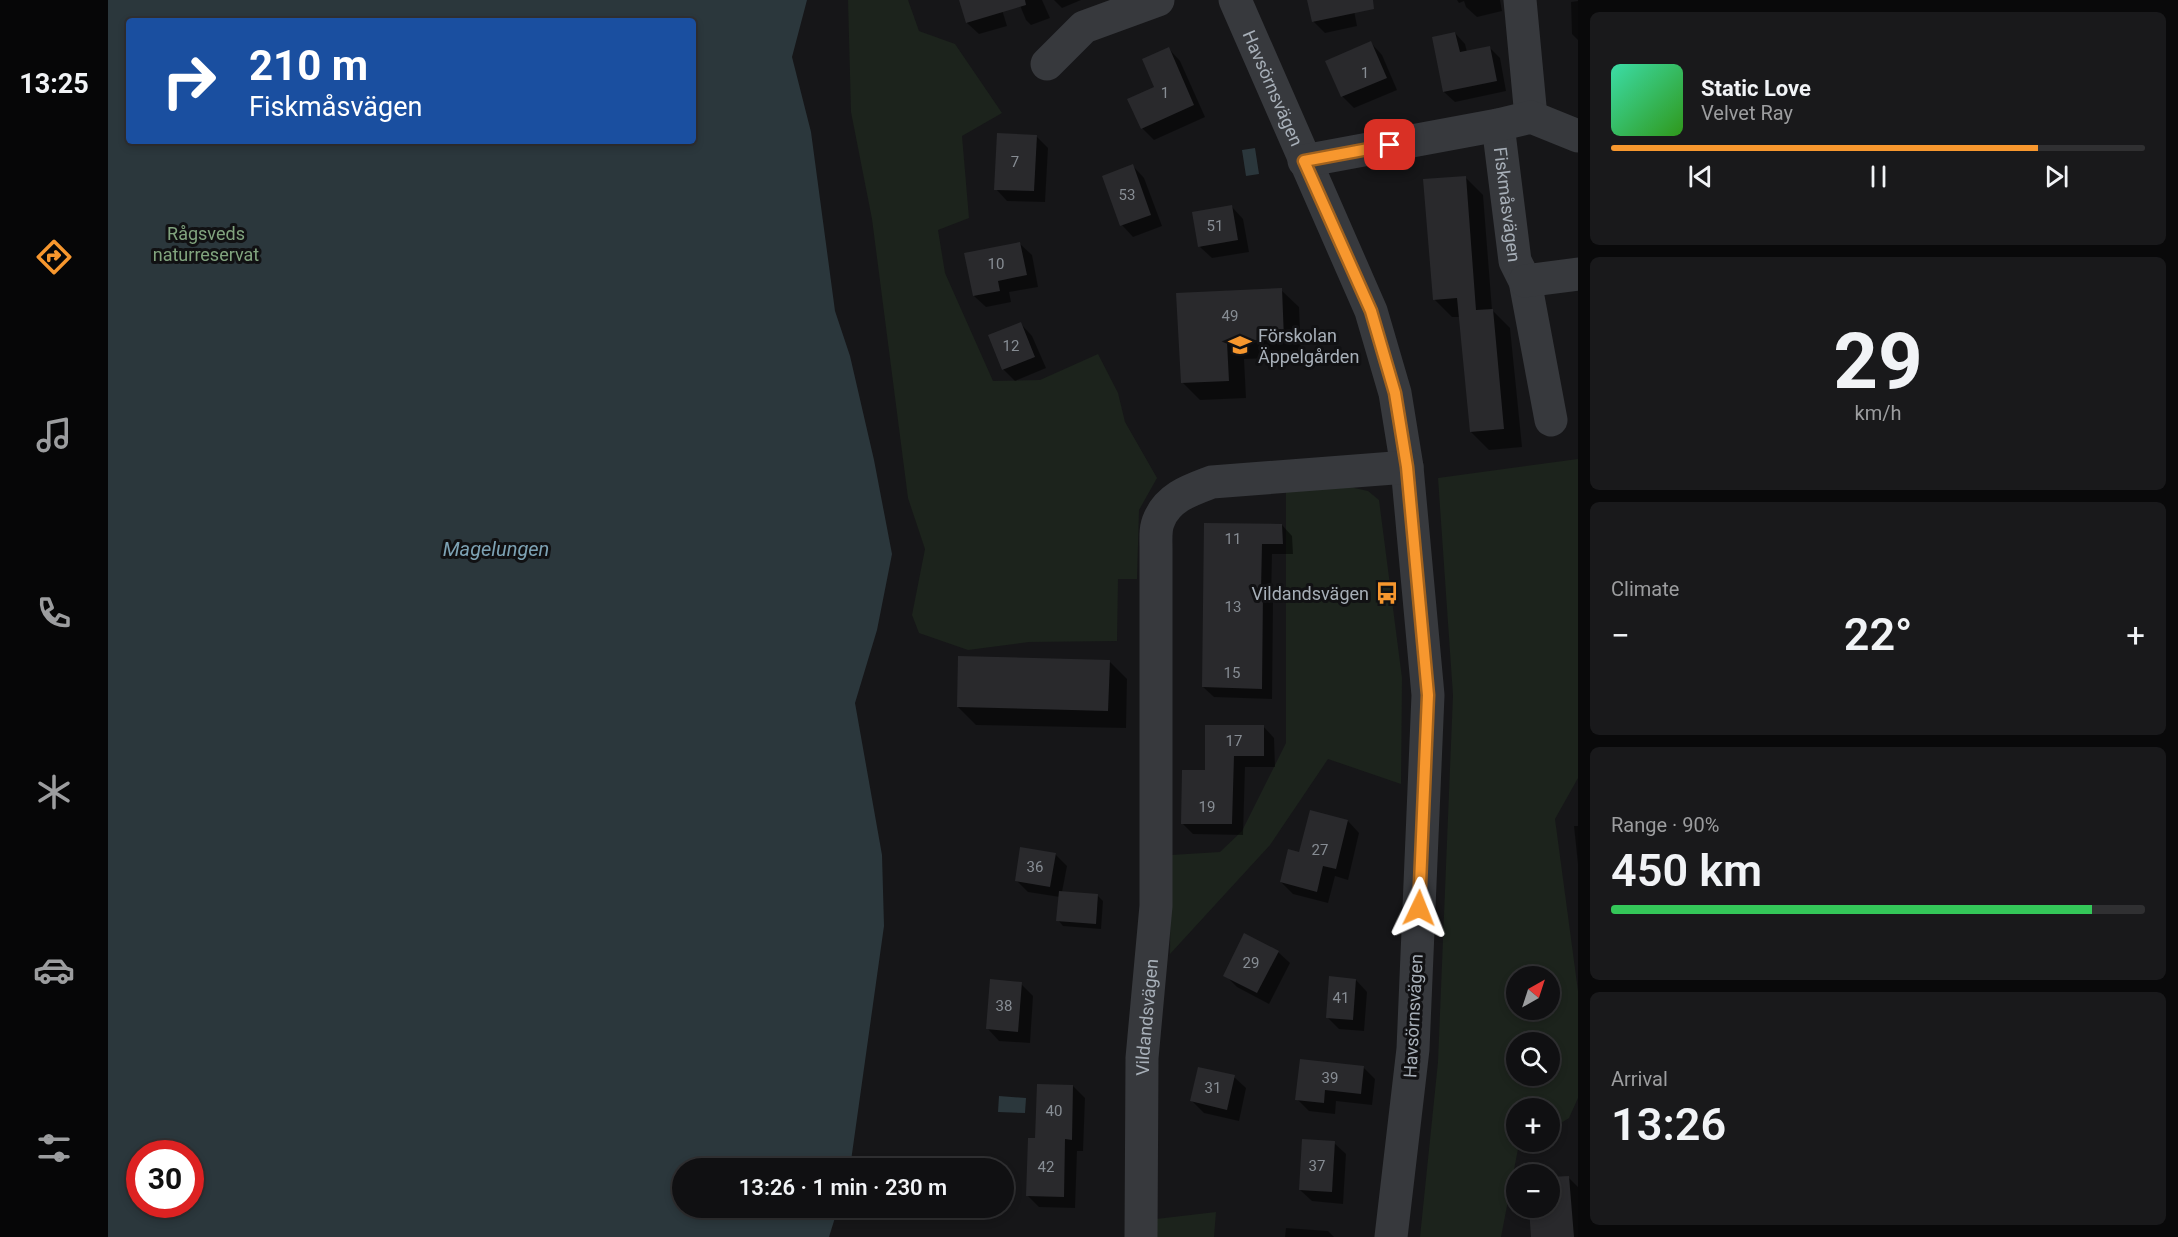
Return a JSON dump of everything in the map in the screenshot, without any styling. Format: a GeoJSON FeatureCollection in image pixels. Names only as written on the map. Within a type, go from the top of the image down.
{"type":"FeatureCollection","features":[{"type":"Feature","properties":{"kind":"street"},"geometry":{"type":"LineString","coordinates":[[1047,64],[1084,27],[1158,0]]}},
{"type":"Feature","properties":{"kind":"street","name":"Havsörnsvägen"},"geometry":{"type":"LineString","coordinates":[[1235,0],[1371,311],[1395,393],[1407,467],[1428,695],[1413,1050],[1391,1237]]}},
{"type":"Feature","properties":{"kind":"street"},"geometry":{"type":"LineString","coordinates":[[1520,0],[1531,117],[1578,136]]}},
{"type":"Feature","properties":{"kind":"street","name":"Fiskmåsvägen"},"geometry":{"type":"LineString","coordinates":[[1304,161],[1531,117]]}},
{"type":"Feature","properties":{"kind":"street","name":"Fiskmåsvägen"},"geometry":{"type":"LineString","coordinates":[[1498,125],[1515,261],[1525,281],[1551,420]]}},
{"type":"Feature","properties":{"kind":"street","name":"Fiskmåsvägen"},"geometry":{"type":"LineString","coordinates":[[1525,281],[1578,274]]}},
{"type":"Feature","properties":{"kind":"street","name":"Vildandsvägen"},"geometry":{"type":"LineString","coordinates":[[1141,1237],[1142,1058],[1156,906],[1155,583],[1158,521],[1168,503],[1188,491],[1212,482],[1407,467]]}},
{"type":"Feature","properties":{"kind":"shaded area"},"geometry":{"type":"Polygon","coordinates":[[[848,0],[908,0],[919,31],[955,44],[1002,113],[962,136],[969,218],[938,230],[945,273],[993,381],[1040,380],[1098,354],[1118,393],[1125,422],[1157,478],[1139,510],[1137,579],[1118,579],[1117,641],[1029,642],[968,650],[919,633],[912,615],[925,549],[908,498],[872,219],[851,112],[848,0]]]}},
{"type":"Feature","properties":{"kind":"shaded area"},"geometry":{"type":"Polygon","coordinates":[[[1578,459],[1578,778],[1555,819],[1578,991],[1578,1098],[1569,1118],[1560,1124],[1560,1098],[1506,1098],[1506,1152],[1517,1152],[1515,1164],[1506,1164],[1506,1211],[1501,1237],[1420,1237],[1438,1062],[1453,695],[1438,478],[1578,459]]]}},
{"type":"Feature","properties":{"kind":"shaded area"},"geometry":{"type":"Polygon","coordinates":[[[1350,487],[1368,491],[1379,500],[1402,678],[1401,784],[1328,759],[1270,845],[1170,954],[1171,855],[1220,852],[1242,831],[1286,743],[1286,490],[1350,487]]]}},
{"type":"Feature","properties":{"kind":"shaded area"},"geometry":{"type":"Polygon","coordinates":[[[1216,1212],[1214,1237],[1155,1237],[1156,1219],[1216,1212]]]}},
{"type":"Feature","properties":{"kind":"water","name":"Magelungen"},"geometry":{"type":"Polygon","coordinates":[[[108,0],[807,0],[792,57],[811,132],[835,311],[850,356],[874,460],[892,554],[877,630],[855,703],[882,855],[884,926],[851,1158],[672,1158],[672,1218],[835,1218],[829,1237],[108,1237],[108,0]]]}},
{"type":"Feature","properties":{"kind":"water"},"geometry":{"type":"Polygon","coordinates":[[[1255,148],[1259,174],[1246,176],[1242,150],[1255,148]]]}},
{"type":"Feature","properties":{"kind":"water"},"geometry":{"type":"Polygon","coordinates":[[[999,1096],[1026,1098],[1025,1113],[998,1112],[999,1096]]]}},
{"type":"Feature","properties":{"kind":"building"},"geometry":{"type":"Polygon","coordinates":[[[959,0],[1025,0],[1026,5],[966,23],[959,0]]]}},
{"type":"Feature","properties":{"kind":"building"},"geometry":{"type":"Polygon","coordinates":[[[1307,0],[1373,0],[1374,9],[1312,22],[1307,0]]]}},
{"type":"Feature","properties":{"kind":"building"},"geometry":{"type":"Polygon","coordinates":[[[1455,32],[1460,52],[1490,46],[1497,81],[1443,92],[1432,37],[1455,32]]]}},
{"type":"Feature","properties":{"kind":"building"},"geometry":{"type":"Polygon","coordinates":[[[1371,41],[1387,78],[1341,97],[1325,61],[1371,41]]]}},
{"type":"Feature","properties":{"kind":"building"},"geometry":{"type":"Polygon","coordinates":[[[1169,47],[1194,105],[1141,129],[1127,99],[1154,87],[1142,59],[1169,47]]]}},
{"type":"Feature","properties":{"kind":"building"},"geometry":{"type":"Polygon","coordinates":[[[997,133],[1037,135],[1034,191],[994,190],[997,133]]]}},
{"type":"Feature","properties":{"kind":"building"},"geometry":{"type":"Polygon","coordinates":[[[1133,164],[1151,215],[1120,226],[1102,176],[1133,164]]]}},
{"type":"Feature","properties":{"kind":"building"},"geometry":{"type":"Polygon","coordinates":[[[1466,176],[1476,310],[1493,309],[1504,429],[1470,432],[1457,298],[1433,300],[1423,179],[1466,176]]]}},
{"type":"Feature","properties":{"kind":"building"},"geometry":{"type":"Polygon","coordinates":[[[1232,205],[1238,240],[1198,247],[1192,212],[1232,205]]]}},
{"type":"Feature","properties":{"kind":"building"},"geometry":{"type":"Polygon","coordinates":[[[1020,242],[1027,275],[998,281],[1000,291],[973,296],[964,253],[1020,242]]]}},
{"type":"Feature","properties":{"kind":"building"},"geometry":{"type":"Polygon","coordinates":[[[1282,288],[1284,339],[1227,342],[1229,381],[1181,383],[1176,293],[1282,288]]]}},
{"type":"Feature","properties":{"kind":"building"},"geometry":{"type":"Polygon","coordinates":[[[1021,322],[1035,357],[1002,370],[988,335],[1021,322]]]}},
{"type":"Feature","properties":{"kind":"building"},"geometry":{"type":"Polygon","coordinates":[[[1204,523],[1282,524],[1283,544],[1262,544],[1262,689],[1202,687],[1204,523]]]}},
{"type":"Feature","properties":{"kind":"building"},"geometry":{"type":"Polygon","coordinates":[[[958,656],[1110,660],[1108,711],[957,707],[958,656]]]}},
{"type":"Feature","properties":{"kind":"building"},"geometry":{"type":"Polygon","coordinates":[[[1205,725],[1264,725],[1264,756],[1234,756],[1232,824],[1181,824],[1182,770],[1205,770],[1205,725]]]}},
{"type":"Feature","properties":{"kind":"building"},"geometry":{"type":"Polygon","coordinates":[[[1310,810],[1348,820],[1336,869],[1323,866],[1317,892],[1280,882],[1288,849],[1299,852],[1310,810]]]}},
{"type":"Feature","properties":{"kind":"building"},"geometry":{"type":"Polygon","coordinates":[[[1020,847],[1056,853],[1050,887],[1015,881],[1020,847]]]}},
{"type":"Feature","properties":{"kind":"building"},"geometry":{"type":"Polygon","coordinates":[[[1059,891],[1098,894],[1096,924],[1056,921],[1059,891]]]}},
{"type":"Feature","properties":{"kind":"building"},"geometry":{"type":"Polygon","coordinates":[[[1244,933],[1279,951],[1257,993],[1223,976],[1244,933]]]}},
{"type":"Feature","properties":{"kind":"building"},"geometry":{"type":"Polygon","coordinates":[[[1329,976],[1356,979],[1353,1020],[1326,1018],[1329,976]]]}},
{"type":"Feature","properties":{"kind":"building"},"geometry":{"type":"Polygon","coordinates":[[[990,979],[1022,982],[1018,1032],[986,1029],[990,979]]]}},
{"type":"Feature","properties":{"kind":"building"},"geometry":{"type":"Polygon","coordinates":[[[1300,1059],[1364,1066],[1361,1094],[1325,1090],[1324,1103],[1295,1100],[1300,1059]]]}},
{"type":"Feature","properties":{"kind":"building"},"geometry":{"type":"Polygon","coordinates":[[[1198,1067],[1235,1075],[1227,1110],[1190,1101],[1198,1067]]]}},
{"type":"Feature","properties":{"kind":"building"},"geometry":{"type":"Polygon","coordinates":[[[1037,1084],[1073,1085],[1072,1140],[1065,1139],[1064,1197],[1026,1196],[1028,1138],[1035,1138],[1037,1084]]]}},
{"type":"Feature","properties":{"kind":"building"},"geometry":{"type":"Polygon","coordinates":[[[1302,1139],[1335,1141],[1332,1192],[1299,1190],[1302,1139]]]}},
{"type":"Feature","properties":{"kind":"building"},"geometry":{"type":"Polygon","coordinates":[[[1560,1176],[1569,1176],[1574,1237],[1531,1237],[1530,1218],[1560,1218],[1560,1176]]]}},
{"type":"Feature","properties":{"kind":"place","name":"Förskolan Äppelgården"},"geometry":{"type":"Point","coordinates":[1240,345]}},
{"type":"Feature","properties":{"kind":"place","name":"Vildandsvägen"},"geometry":{"type":"Point","coordinates":[1387,593]}},
{"type":"Feature","properties":{"kind":"route"},"geometry":{"type":"LineString","coordinates":[[1390,145],[1304,161],[1371,311],[1395,393],[1407,467],[1428,695],[1419,908]]}},
{"type":"Feature","properties":{"kind":"park label","name":"Rågsveds naturreservat"},"geometry":{"type":"Point","coordinates":[206,243]}}]}
